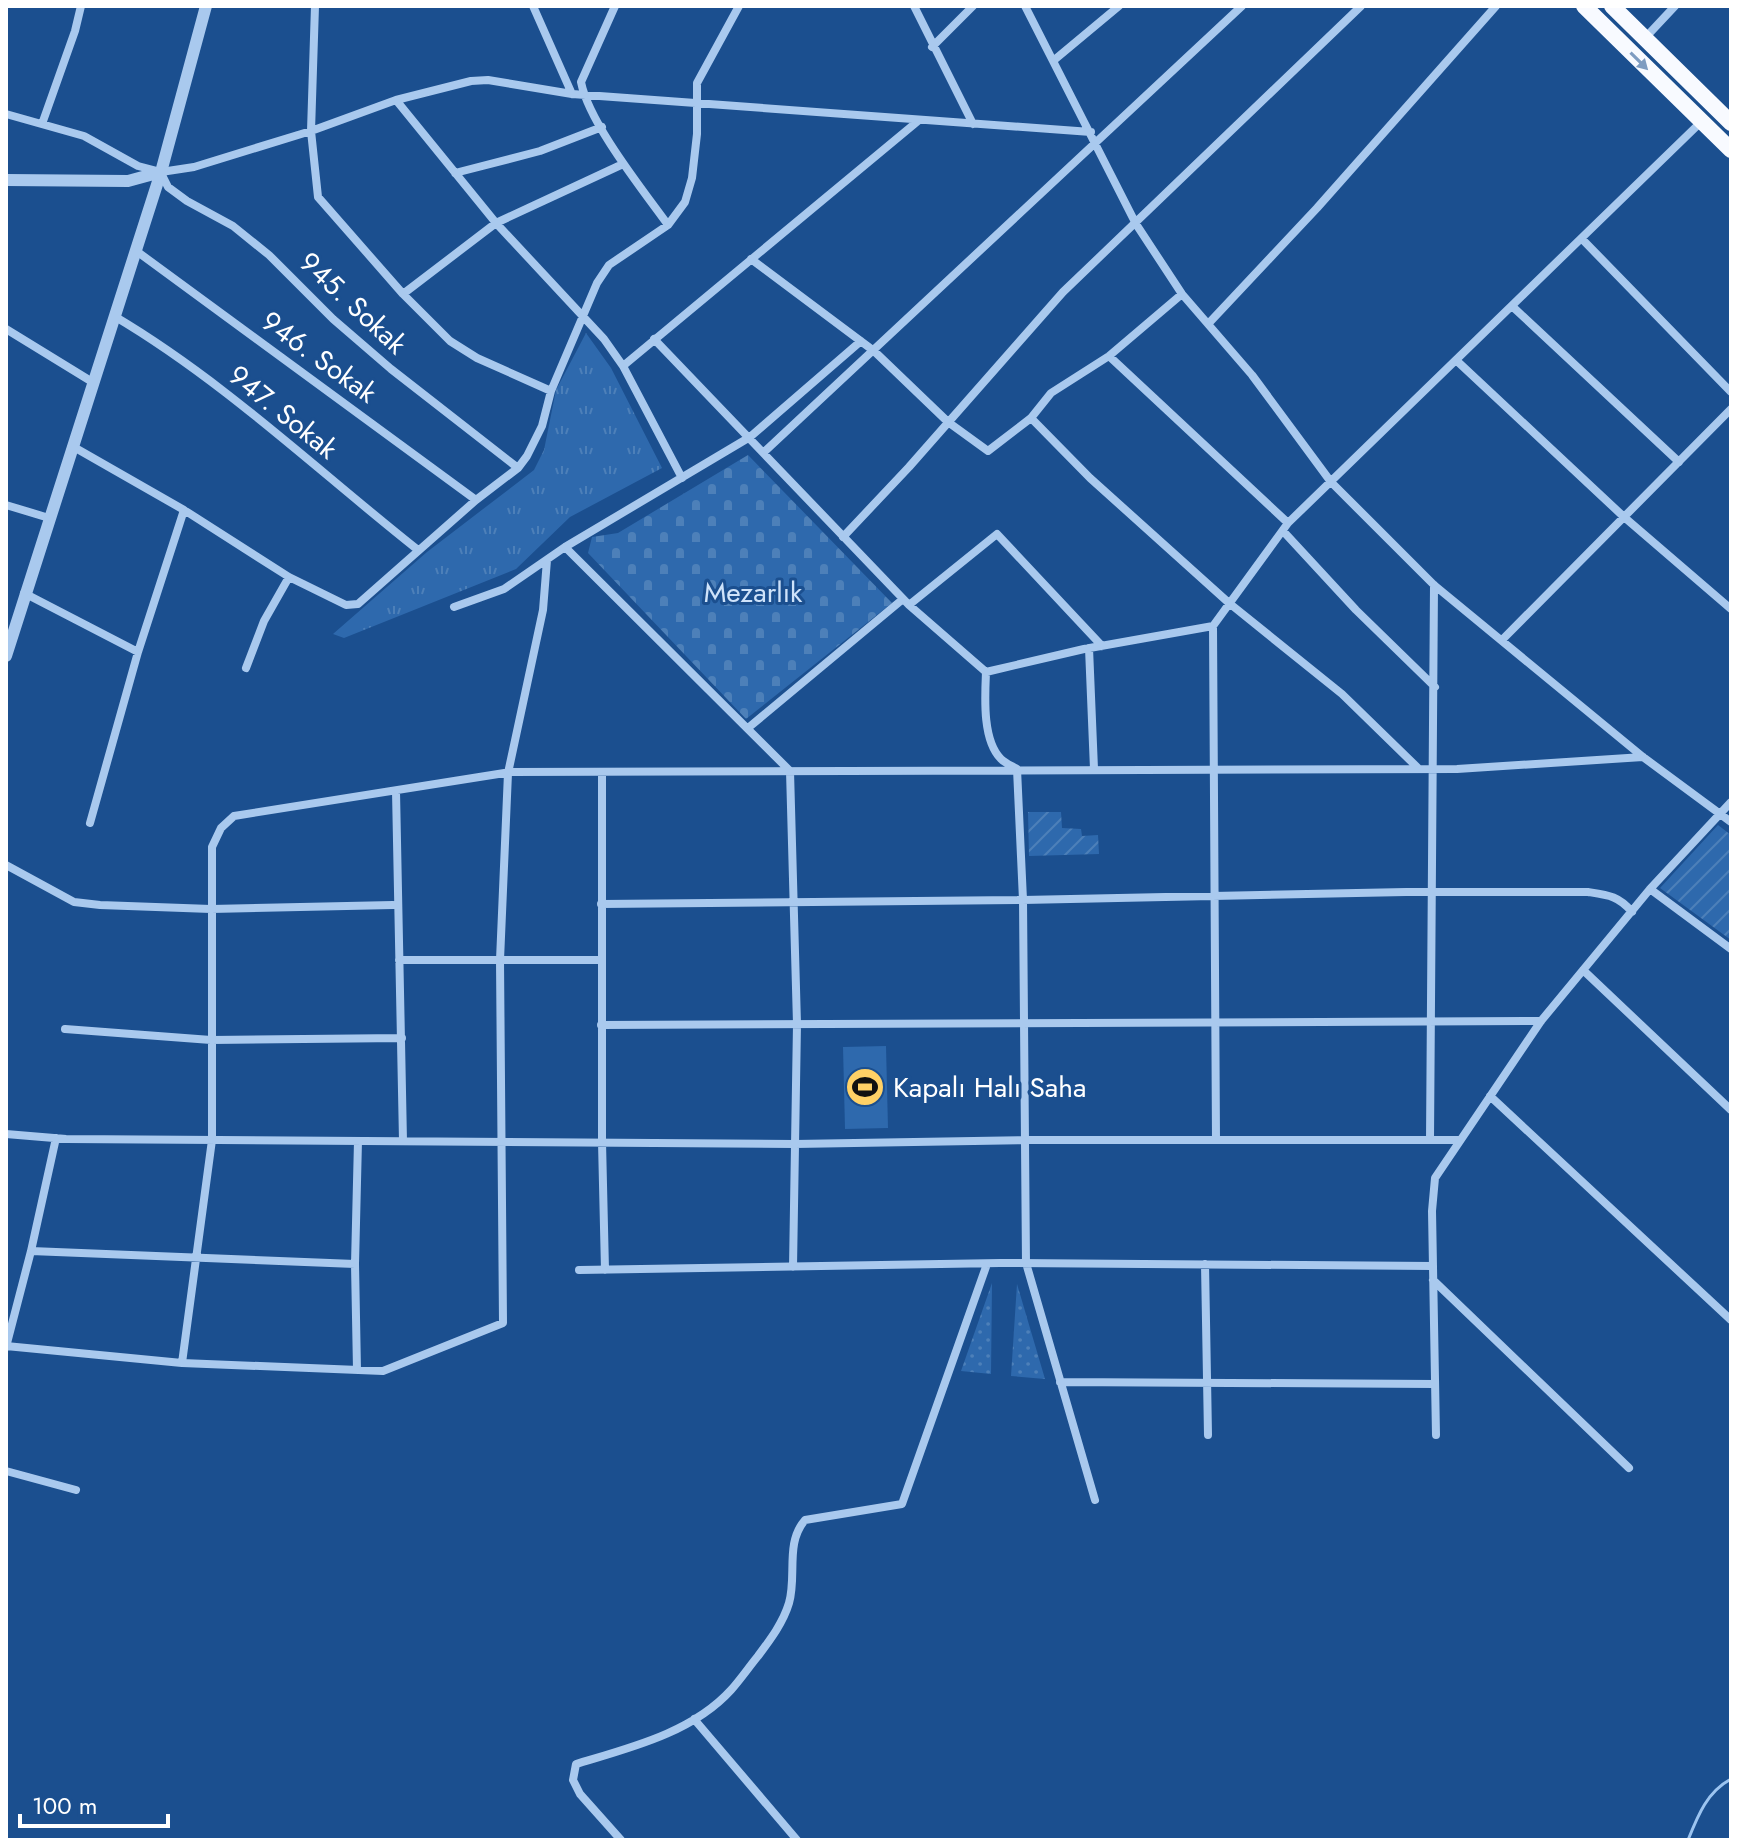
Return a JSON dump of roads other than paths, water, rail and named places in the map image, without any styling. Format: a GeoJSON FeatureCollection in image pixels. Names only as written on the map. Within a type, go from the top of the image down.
{"type":"FeatureCollection","features":[{"type":"Feature","properties":{"kind":"highway"},"geometry":{"type":"LineString","coordinates":[[1584,6],[1731,150]]}},
{"type":"Feature","properties":{"kind":"highway"},"geometry":{"type":"LineString","coordinates":[[1612,6],[1731,123]]}},
{"type":"Feature","properties":{"kind":"street"},"geometry":{"type":"LineString","coordinates":[[42,124],[71,44],[81,6]]}},
{"type":"Feature","properties":{"kind":"street"},"geometry":{"type":"LineString","coordinates":[[6,656],[161,172],[206,6]]}},
{"type":"Feature","properties":{"kind":"street"},"geometry":{"type":"LineString","coordinates":[[315,6],[311,131],[318,197],[403,294],[450,341],[477,358],[551,391]]}},
{"type":"Feature","properties":{"kind":"street"},"geometry":{"type":"LineString","coordinates":[[533,6],[572,94]]}},
{"type":"Feature","properties":{"kind":"street"},"geometry":{"type":"LineString","coordinates":[[615,6],[581,82],[583,95],[623,164],[668,225]]}},
{"type":"Feature","properties":{"kind":"street"},"geometry":{"type":"LineString","coordinates":[[72,446],[184,510],[289,577],[352,606],[518,468],[542,426],[551,391],[597,283],[609,265],[668,225],[685,202],[692,178],[697,83],[739,6]]}},
{"type":"Feature","properties":{"kind":"street"},"geometry":{"type":"LineString","coordinates":[[914,6],[973,124]]}},
{"type":"Feature","properties":{"kind":"street"},"geometry":{"type":"LineString","coordinates":[[932,47],[973,6]]}},
{"type":"Feature","properties":{"kind":"street"},"geometry":{"type":"LineString","coordinates":[[1025,6],[1136,224],[1182,294],[1252,375],[1331,482],[1434,585],[1643,757],[1731,822]]}},
{"type":"Feature","properties":{"kind":"street"},"geometry":{"type":"LineString","coordinates":[[1053,61],[1119,6]]}},
{"type":"Feature","properties":{"kind":"street"},"geometry":{"type":"LineString","coordinates":[[764,452],[1242,6]]}},
{"type":"Feature","properties":{"kind":"street"},"geometry":{"type":"LineString","coordinates":[[843,537],[1063,292],[1361,6]]}},
{"type":"Feature","properties":{"kind":"street"},"geometry":{"type":"LineString","coordinates":[[1209,323],[1317,208],[1496,6]]}},
{"type":"Feature","properties":{"kind":"street"},"geometry":{"type":"LineString","coordinates":[[1644,38],[1675,6]]}},
{"type":"Feature","properties":{"kind":"street"},"geometry":{"type":"LineString","coordinates":[[6,180],[128,181],[194,167],[311,131],[396,100],[471,81],[488,80],[583,95],[1091,132]]}},
{"type":"Feature","properties":{"kind":"street"},"geometry":{"type":"LineString","coordinates":[[396,100],[496,223],[583,315],[623,366],[682,478]]}},
{"type":"Feature","properties":{"kind":"street"},"geometry":{"type":"LineString","coordinates":[[6,114],[84,136],[138,166],[161,172]]}},
{"type":"Feature","properties":{"kind":"street"},"geometry":{"type":"LineString","coordinates":[[623,366],[918,120]]}},
{"type":"Feature","properties":{"kind":"street"},"geometry":{"type":"LineString","coordinates":[[1216,1140],[1213,626],[1286,527],[1701,122]]}},
{"type":"Feature","properties":{"kind":"street"},"geometry":{"type":"LineString","coordinates":[[455,173],[540,151],[602,127]]}},
{"type":"Feature","properties":{"kind":"street"},"geometry":{"type":"LineString","coordinates":[[403,294],[496,223],[623,164]]}},
{"type":"Feature","properties":{"kind":"street","name":"945. Sokak"},"geometry":{"type":"LineString","coordinates":[[161,172],[168,187],[233,226],[269,255],[333,319],[518,468]]}},
{"type":"Feature","properties":{"kind":"street"},"geometry":{"type":"LineString","coordinates":[[1582,239],[1731,392]]}},
{"type":"Feature","properties":{"kind":"street","name":"946. Sokak"},"geometry":{"type":"LineString","coordinates":[[135,250],[476,500]]}},
{"type":"Feature","properties":{"kind":"street"},"geometry":{"type":"LineString","coordinates":[[751,259],[874,351],[948,422],[988,451],[1031,418],[1051,393],[1109,356],[1182,294]]}},
{"type":"Feature","properties":{"kind":"street"},"geometry":{"type":"LineString","coordinates":[[1513,307],[1679,462]]}},
{"type":"Feature","properties":{"kind":"street","name":"947. Sokak"},"geometry":{"type":"LineString","coordinates":[[114,316],[171,351],[227,394],[418,550]]}},
{"type":"Feature","properties":{"kind":"street"},"geometry":{"type":"LineString","coordinates":[[6,329],[94,383]]}},
{"type":"Feature","properties":{"kind":"street"},"geometry":{"type":"LineString","coordinates":[[654,339],[906,602],[986,672]]}},
{"type":"Feature","properties":{"kind":"street"},"geometry":{"type":"LineString","coordinates":[[454,607],[504,589],[565,547],[750,437],[861,341]]}},
{"type":"Feature","properties":{"kind":"street"},"geometry":{"type":"LineString","coordinates":[[1109,356],[1286,527],[1356,610],[1435,687]]}},
{"type":"Feature","properties":{"kind":"street"},"geometry":{"type":"LineString","coordinates":[[1457,361],[1624,517],[1731,609]]}},
{"type":"Feature","properties":{"kind":"street"},"geometry":{"type":"LineString","coordinates":[[1502,640],[1731,409]]}},
{"type":"Feature","properties":{"kind":"street"},"geometry":{"type":"LineString","coordinates":[[1031,418],[1090,478],[1229,603],[1331,684],[1419,769]]}},
{"type":"Feature","properties":{"kind":"street"},"geometry":{"type":"LineString","coordinates":[[6,505],[49,518]]}},
{"type":"Feature","properties":{"kind":"street"},"geometry":{"type":"LineString","coordinates":[[90,823],[138,652],[184,510]]}},
{"type":"Feature","properties":{"kind":"street"},"geometry":{"type":"LineString","coordinates":[[748,728],[997,534],[1102,646]]}},
{"type":"Feature","properties":{"kind":"street"},"geometry":{"type":"LineString","coordinates":[[565,547],[790,771],[797,1024],[793,1267]]}},
{"type":"Feature","properties":{"kind":"street"},"geometry":{"type":"LineString","coordinates":[[56,1138],[6,1346],[182,1363],[383,1371],[503,1323],[500,960],[508,773],[543,610],[547,560]]}},
{"type":"Feature","properties":{"kind":"street"},"geometry":{"type":"LineString","coordinates":[[246,668],[264,621],[289,577]]}},
{"type":"Feature","properties":{"kind":"street"},"geometry":{"type":"LineString","coordinates":[[1430,1140],[1434,585]]}},
{"type":"Feature","properties":{"kind":"street"},"geometry":{"type":"LineString","coordinates":[[24,593],[138,652]]}},
{"type":"Feature","properties":{"kind":"street"},"geometry":{"type":"LineString","coordinates":[[986,672],[1089,648],[1213,626]]}},
{"type":"Feature","properties":{"kind":"street"},"geometry":{"type":"LineString","coordinates":[[1089,648],[1094,769]]}},
{"type":"Feature","properties":{"kind":"street"},"geometry":{"type":"LineString","coordinates":[[986,672],[984,709],[992,746],[1000,758],[1017,769]]}},
{"type":"Feature","properties":{"kind":"street"},"geometry":{"type":"LineString","coordinates":[[182,1363],[212,1140],[212,847],[221,828],[234,816],[508,773],[1433,769],[1643,757]]}},
{"type":"Feature","properties":{"kind":"street"},"geometry":{"type":"LineString","coordinates":[[1017,769],[1023,900],[1026,1263],[1095,1500]]}},
{"type":"Feature","properties":{"kind":"street"},"geometry":{"type":"LineString","coordinates":[[602,772],[601,1025],[605,1270]]}},
{"type":"Feature","properties":{"kind":"street"},"geometry":{"type":"LineString","coordinates":[[396,791],[403,1141]]}},
{"type":"Feature","properties":{"kind":"street"},"geometry":{"type":"LineString","coordinates":[[1436,1435],[1432,1211],[1435,1178],[1541,1021],[1650,889],[1731,802]]}},
{"type":"Feature","properties":{"kind":"street"},"geometry":{"type":"LineString","coordinates":[[6,865],[74,902],[100,905],[211,909],[393,905]]}},
{"type":"Feature","properties":{"kind":"street"},"geometry":{"type":"LineString","coordinates":[[1650,889],[1731,949]]}},
{"type":"Feature","properties":{"kind":"street"},"geometry":{"type":"LineString","coordinates":[[601,904],[1588,892],[1613,895],[1632,912]]}},
{"type":"Feature","properties":{"kind":"street"},"geometry":{"type":"LineString","coordinates":[[399,960],[601,960]]}},
{"type":"Feature","properties":{"kind":"street"},"geometry":{"type":"LineString","coordinates":[[1583,970],[1731,1110]]}},
{"type":"Feature","properties":{"kind":"street"},"geometry":{"type":"LineString","coordinates":[[601,1025],[1541,1021]]}},
{"type":"Feature","properties":{"kind":"street"},"geometry":{"type":"LineString","coordinates":[[65,1029],[211,1040],[402,1038]]}},
{"type":"Feature","properties":{"kind":"street"},"geometry":{"type":"LineString","coordinates":[[1490,1096],[1731,1320]]}},
{"type":"Feature","properties":{"kind":"street"},"geometry":{"type":"LineString","coordinates":[[6,1134],[56,1138],[212,1140],[795,1144],[1026,1140],[1460,1140]]}},
{"type":"Feature","properties":{"kind":"street"},"geometry":{"type":"LineString","coordinates":[[357,1370],[355,1264],[358,1141]]}},
{"type":"Feature","properties":{"kind":"street"},"geometry":{"type":"LineString","coordinates":[[31,1251],[355,1264]]}},
{"type":"Feature","properties":{"kind":"street"},"geometry":{"type":"LineString","coordinates":[[579,1270],[1026,1263],[1433,1266]]}},
{"type":"Feature","properties":{"kind":"street"},"geometry":{"type":"LineString","coordinates":[[621,1840],[580,1794],[573,1780],[576,1764],[615,1753],[686,1725],[729,1692],[770,1640],[787,1612],[792,1594],[792,1553],[798,1528],[805,1520],[902,1504],[987,1264]]}},
{"type":"Feature","properties":{"kind":"street"},"geometry":{"type":"LineString","coordinates":[[1205,1264],[1208,1435]]}},
{"type":"Feature","properties":{"kind":"street"},"geometry":{"type":"LineString","coordinates":[[1433,1280],[1629,1468]]}},
{"type":"Feature","properties":{"kind":"street"},"geometry":{"type":"LineString","coordinates":[[1060,1382],[1435,1384]]}},
{"type":"Feature","properties":{"kind":"street"},"geometry":{"type":"LineString","coordinates":[[6,1471],[76,1490]]}},
{"type":"Feature","properties":{"kind":"street"},"geometry":{"type":"LineString","coordinates":[[694,1719],[797,1840]]}},
{"type":"Feature","properties":{"kind":"waterway"},"geometry":{"type":"LineString","coordinates":[[1688,1840],[1709,1797],[1731,1779]]}},
{"type":"Feature","properties":{"kind":"place","name":"Kapalı Halı Saha"},"geometry":{"type":"Point","coordinates":[865,1087]}},
{"type":"Feature","properties":{"kind":"park label","name":"Mezarlık"},"geometry":{"type":"Point","coordinates":[753,592]}}]}
